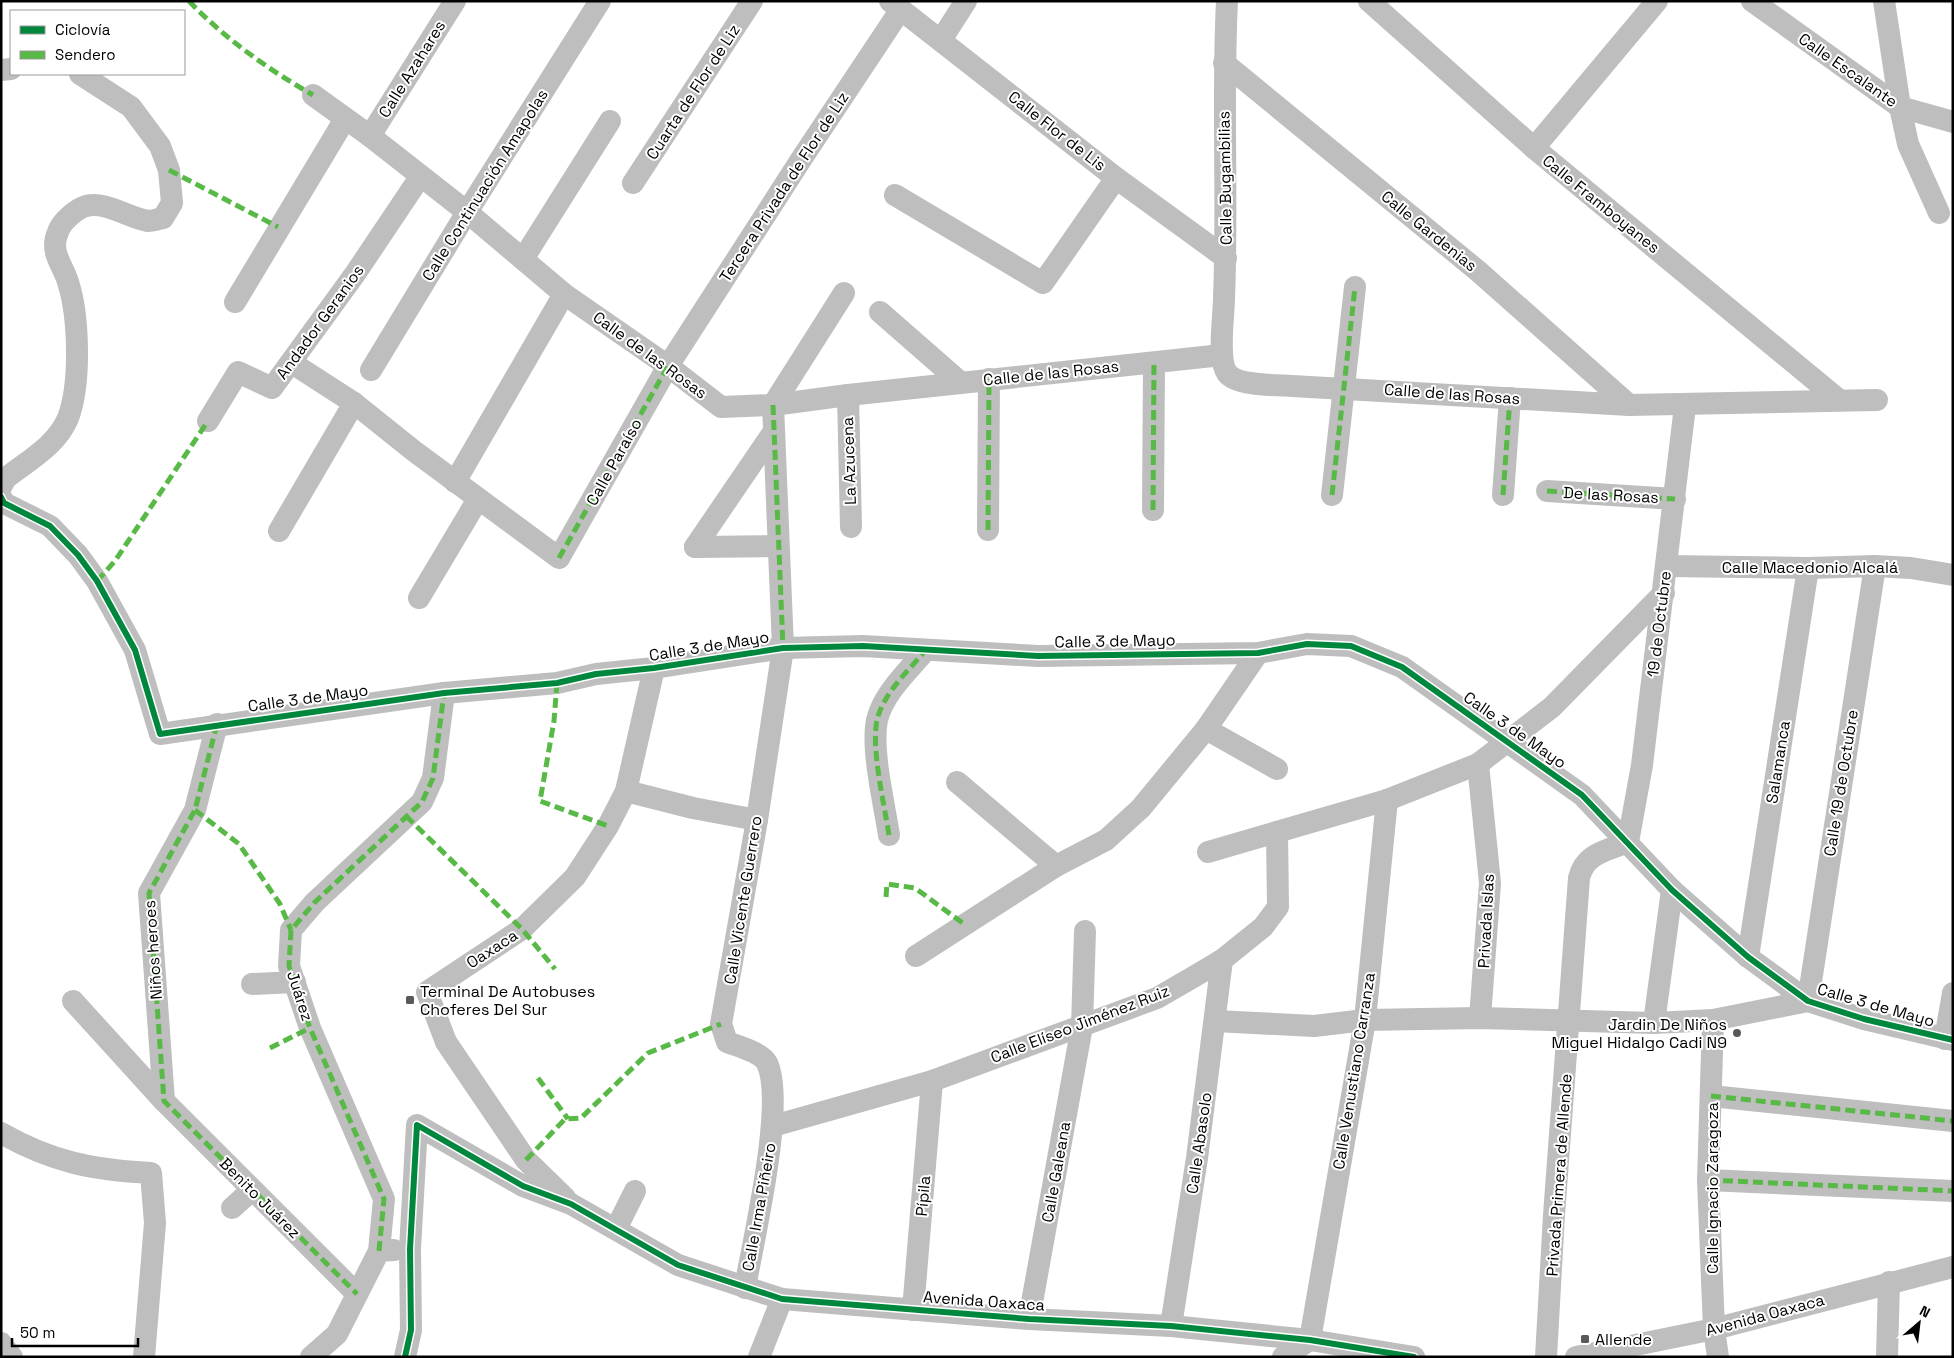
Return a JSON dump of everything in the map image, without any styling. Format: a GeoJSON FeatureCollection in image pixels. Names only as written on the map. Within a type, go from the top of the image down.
{"type":"FeatureCollection","features":[{"type":"Feature","properties":{"kind":"street","name":"Calle Azahares"},"geometry":{"type":"LineString","coordinates":[[370,136],[454,1]]}},
{"type":"Feature","properties":{"kind":"street","name":"Calle Continuación Amapolas"},"geometry":{"type":"LineString","coordinates":[[372,370],[467,212],[600,1]]}},
{"type":"Feature","properties":{"kind":"street","name":"Cuarta de Flor de Liz"},"geometry":{"type":"LineString","coordinates":[[633,183],[752,1]]}},
{"type":"Feature","properties":{"kind":"street"},"geometry":{"type":"LineString","coordinates":[[941,40],[966,1]]}},
{"type":"Feature","properties":{"kind":"street","name":"Calle Bugambilias"},"geometry":{"type":"LineString","coordinates":[[1222,355],[1226,258],[1224,63],[1227,1]]}},
{"type":"Feature","properties":{"kind":"street","name":"Calle Framboyanes"},"geometry":{"type":"LineString","coordinates":[[1369,1],[1534,148],[1838,400]]}},
{"type":"Feature","properties":{"kind":"street"},"geometry":{"type":"LineString","coordinates":[[1534,148],[1657,1]]}},
{"type":"Feature","properties":{"kind":"street","name":"Calle Escalante"},"geometry":{"type":"LineString","coordinates":[[1752,1],[1900,107],[1953,122]]}},
{"type":"Feature","properties":{"kind":"street"},"geometry":{"type":"LineString","coordinates":[[1884,1],[1900,107],[1908,144],[1939,213]]}},
{"type":"Feature","properties":{"kind":"street","name":"Calle Flor de Lis"},"geometry":{"type":"LineString","coordinates":[[896,5],[1116,178],[1226,258]]}},
{"type":"Feature","properties":{"kind":"street","name":"Tercera Privada de Flor de Liz"},"geometry":{"type":"LineString","coordinates":[[668,366],[802,158],[896,5]]}},
{"type":"Feature","properties":{"kind":"street","name":"Calle Gardenias"},"geometry":{"type":"LineString","coordinates":[[1224,63],[1478,272],[1629,405]]}},
{"type":"Feature","properties":{"kind":"street"},"geometry":{"type":"LineString","coordinates":[[1,487],[6,478],[57,438],[68,417],[74,390],[78,340],[68,281],[56,258],[57,232],[67,218],[86,206],[113,208],[149,221],[163,218],[172,203],[169,170],[160,146],[144,122],[131,107],[82,75]]}},
{"type":"Feature","properties":{"kind":"street","name":"Calle de las Rosas"},"geometry":{"type":"LineString","coordinates":[[313,95],[370,136],[467,212],[564,294],[668,366],[721,407],[773,405],[960,382],[1222,355],[1226,372],[1232,379],[1249,383],[1292,386],[1344,387],[1629,405],[1685,406],[1877,400]]}},
{"type":"Feature","properties":{"kind":"street"},"geometry":{"type":"LineString","coordinates":[[235,302],[344,119]]}},
{"type":"Feature","properties":{"kind":"street"},"geometry":{"type":"LineString","coordinates":[[523,259],[610,121]]}},
{"type":"Feature","properties":{"kind":"street","name":"Andador Geranios"},"geometry":{"type":"LineString","coordinates":[[208,421],[238,372],[272,388],[292,363],[420,177]]}},
{"type":"Feature","properties":{"kind":"street"},"geometry":{"type":"LineString","coordinates":[[895,195],[1043,283],[1116,178]]}},
{"type":"Feature","properties":{"kind":"street"},"geometry":{"type":"LineString","coordinates":[[1332,495],[1354,287]]}},
{"type":"Feature","properties":{"kind":"street"},"geometry":{"type":"LineString","coordinates":[[773,405],[844,293]]}},
{"type":"Feature","properties":{"kind":"street"},"geometry":{"type":"LineString","coordinates":[[455,482],[564,294]]}},
{"type":"Feature","properties":{"kind":"street"},"geometry":{"type":"LineString","coordinates":[[880,312],[960,382]]}},
{"type":"Feature","properties":{"kind":"street"},"geometry":{"type":"LineString","coordinates":[[292,363],[354,403],[478,499],[420,598]]}},
{"type":"Feature","properties":{"kind":"street"},"geometry":{"type":"LineString","coordinates":[[1153,510],[1154,363]]}},
{"type":"Feature","properties":{"kind":"street","name":"Calle Paraíso"},"geometry":{"type":"LineString","coordinates":[[478,499],[559,558],[668,366]]}},
{"type":"Feature","properties":{"kind":"street"},"geometry":{"type":"LineString","coordinates":[[988,530],[989,379]]}},
{"type":"Feature","properties":{"kind":"street","name":"La Azucena"},"geometry":{"type":"LineString","coordinates":[[848,395],[851,528]]}},
{"type":"Feature","properties":{"kind":"street"},"geometry":{"type":"LineString","coordinates":[[1503,495],[1510,398]]}},
{"type":"Feature","properties":{"kind":"street"},"geometry":{"type":"LineString","coordinates":[[279,531],[354,403]]}},
{"type":"Feature","properties":{"kind":"street","name":"Calle Vicente Guerrero"},"geometry":{"type":"LineString","coordinates":[[773,405],[783,648],[757,820],[721,1024],[727,1042],[760,1056],[767,1063],[772,1090],[773,1126]]}},
{"type":"Feature","properties":{"kind":"street","name":"19 de Octubre"},"geometry":{"type":"LineString","coordinates":[[1628,842],[1642,765],[1685,406]]}},
{"type":"Feature","properties":{"kind":"street"},"geometry":{"type":"LineString","coordinates":[[774,431],[695,547],[778,546]]}},
{"type":"Feature","properties":{"kind":"street","name":"De las Rosas"},"geometry":{"type":"LineString","coordinates":[[1547,491],[1675,498]]}},
{"type":"Feature","properties":{"kind":"street","name":"Calle 3 de Mayo"},"geometry":{"type":"LineString","coordinates":[[1,497],[4,503],[50,526],[78,555],[97,581],[135,650],[160,734],[217,724],[444,692],[556,683],[596,674],[654,668],[783,648],[864,646],[1038,656],[1258,653],[1307,644],[1351,646],[1402,667],[1582,795],[1672,890],[1748,957],[1808,1001],[1864,1019],[1949,1040]]}},
{"type":"Feature","properties":{"kind":"street","name":"Calle Macedonio Alcalá"},"geometry":{"type":"LineString","coordinates":[[1666,566],[1808,568],[1875,566],[1911,568],[1953,576]]}},
{"type":"Feature","properties":{"kind":"street","name":"Calle 19 de Octubre"},"geometry":{"type":"LineString","coordinates":[[1808,1001],[1875,566]]}},
{"type":"Feature","properties":{"kind":"street","name":"Salamanca"},"geometry":{"type":"LineString","coordinates":[[1748,957],[1808,568]]}},
{"type":"Feature","properties":{"kind":"street"},"geometry":{"type":"LineString","coordinates":[[1208,852],[1387,800],[1478,764],[1552,707],[1664,593]]}},
{"type":"Feature","properties":{"kind":"street"},"geometry":{"type":"LineString","coordinates":[[889,834],[876,746],[877,720],[890,693],[925,651]]}},
{"type":"Feature","properties":{"kind":"street"},"geometry":{"type":"LineString","coordinates":[[916,956],[1056,866],[1106,840],[1113,834],[1140,808],[1206,729],[1258,653]]}},
{"type":"Feature","properties":{"kind":"street","name":"Oaxaca"},"geometry":{"type":"LineString","coordinates":[[571,1204],[526,1160],[446,1042],[427,992],[522,929],[575,876],[608,826],[626,791],[654,668]]}},
{"type":"Feature","properties":{"kind":"street","name":"Juárez"},"geometry":{"type":"LineString","coordinates":[[379,1251],[384,1199],[310,1028],[290,966],[291,930],[315,902],[422,802],[433,778],[444,692]]}},
{"type":"Feature","properties":{"kind":"street","name":"Niños heroes"},"geometry":{"type":"LineString","coordinates":[[164,1101],[148,893],[195,810],[217,724]]}},
{"type":"Feature","properties":{"kind":"street"},"geometry":{"type":"LineString","coordinates":[[1206,729],[1277,769]]}},
{"type":"Feature","properties":{"kind":"street","name":"Privada Islas"},"geometry":{"type":"LineString","coordinates":[[1478,764],[1490,883],[1480,1018]]}},
{"type":"Feature","properties":{"kind":"street"},"geometry":{"type":"LineString","coordinates":[[957,782],[1056,866]]}},
{"type":"Feature","properties":{"kind":"street"},"geometry":{"type":"LineString","coordinates":[[626,791],[693,808],[757,820]]}},
{"type":"Feature","properties":{"kind":"street","name":"Calle Venustiano Carranza"},"geometry":{"type":"LineString","coordinates":[[1310,1340],[1365,1020],[1387,800]]}},
{"type":"Feature","properties":{"kind":"street","name":"Calle Elíseo Jiménez Ruiz"},"geometry":{"type":"LineString","coordinates":[[773,1126],[932,1081],[1157,998],[1222,960],[1263,927],[1278,907],[1277,832]]}},
{"type":"Feature","properties":{"kind":"street","name":"Privada Primera de Allende"},"geometry":{"type":"LineString","coordinates":[[1546,1357],[1554,1214],[1570,1021],[1579,878],[1582,866],[1588,860],[1628,842]]}},
{"type":"Feature","properties":{"kind":"street"},"geometry":{"type":"LineString","coordinates":[[1654,1023],[1672,890]]}},
{"type":"Feature","properties":{"kind":"street","name":"Calle Galeana"},"geometry":{"type":"LineString","coordinates":[[1029,1319],[1082,1026],[1085,931]]}},
{"type":"Feature","properties":{"kind":"street","name":"Calle Abasolo"},"geometry":{"type":"LineString","coordinates":[[1171,1326],[1222,960]]}},
{"type":"Feature","properties":{"kind":"street"},"geometry":{"type":"LineString","coordinates":[[252,984],[295,982]]}},
{"type":"Feature","properties":{"kind":"street"},"geometry":{"type":"LineString","coordinates":[[1949,1040],[1953,993]]}},
{"type":"Feature","properties":{"kind":"street","name":"Benito Juárez"},"geometry":{"type":"LineString","coordinates":[[74,1001],[164,1101],[357,1294]]}},
{"type":"Feature","properties":{"kind":"street"},"geometry":{"type":"LineString","coordinates":[[1215,1021],[1314,1026],[1365,1020],[1480,1018],[1654,1023],[1713,1020],[1808,1001]]}},
{"type":"Feature","properties":{"kind":"street","name":"Calle Ignacio Zaragoza"},"geometry":{"type":"LineString","coordinates":[[1713,1020],[1708,1180],[1714,1329],[1718,1357]]}},
{"type":"Feature","properties":{"kind":"street","name":"Pípila"},"geometry":{"type":"LineString","coordinates":[[913,1310],[932,1081]]}},
{"type":"Feature","properties":{"kind":"street"},"geometry":{"type":"LineString","coordinates":[[1711,1096],[1953,1121]]}},
{"type":"Feature","properties":{"kind":"street"},"geometry":{"type":"LineString","coordinates":[[405,1357],[411,1330],[410,1249],[417,1125],[522,1186],[571,1204]]}},
{"type":"Feature","properties":{"kind":"street","name":"Calle Irma Piñeiro"},"geometry":{"type":"LineString","coordinates":[[745,1288],[773,1126]]}},
{"type":"Feature","properties":{"kind":"street"},"geometry":{"type":"LineString","coordinates":[[1,1133],[39,1154],[70,1163],[112,1171],[151,1173],[154,1223],[144,1357]]}},
{"type":"Feature","properties":{"kind":"street"},"geometry":{"type":"LineString","coordinates":[[1708,1180],[1953,1190]]}},
{"type":"Feature","properties":{"kind":"street"},"geometry":{"type":"LineString","coordinates":[[232,1208],[252,1190]]}},
{"type":"Feature","properties":{"kind":"street"},"geometry":{"type":"LineString","coordinates":[[616,1229],[635,1191]]}},
{"type":"Feature","properties":{"kind":"street","name":"Avenida Oaxaca"},"geometry":{"type":"LineString","coordinates":[[571,1204],[678,1265],[782,1299],[1029,1319],[1171,1326],[1310,1340],[1414,1357]]}},
{"type":"Feature","properties":{"kind":"street"},"geometry":{"type":"LineString","coordinates":[[311,1357],[338,1334],[379,1251],[410,1249]]}},
{"type":"Feature","properties":{"kind":"street","name":"Avenida Oaxaca"},"geometry":{"type":"LineString","coordinates":[[1576,1357],[1714,1329],[1889,1282],[1953,1267]]}},
{"type":"Feature","properties":{"kind":"street"},"geometry":{"type":"LineString","coordinates":[[1887,1357],[1889,1282]]}},
{"type":"Feature","properties":{"kind":"street"},"geometry":{"type":"LineString","coordinates":[[759,1357],[782,1299]]}},
{"type":"Feature","properties":{"kind":"street"},"geometry":{"type":"LineString","coordinates":[[1283,1357],[1310,1340]]}},
{"type":"Feature","properties":{"kind":"street"},"geometry":{"type":"LineString","coordinates":[[1,1343],[12,1357]]}},
{"type":"Feature","properties":{"kind":"marked path"},"geometry":{"type":"LineString","coordinates":[[189,1],[232,40],[280,75],[313,95]]}},
{"type":"Feature","properties":{"kind":"marked path"},"geometry":{"type":"LineString","coordinates":[[169,170],[278,227]]}},
{"type":"Feature","properties":{"kind":"marked path"},"geometry":{"type":"LineString","coordinates":[[1332,495],[1355,287]]}},
{"type":"Feature","properties":{"kind":"marked path"},"geometry":{"type":"LineString","coordinates":[[1153,510],[1154,363]]}},
{"type":"Feature","properties":{"kind":"marked path"},"geometry":{"type":"LineString","coordinates":[[559,558],[668,366]]}},
{"type":"Feature","properties":{"kind":"marked path"},"geometry":{"type":"LineString","coordinates":[[988,530],[989,379]]}},
{"type":"Feature","properties":{"kind":"marked path"},"geometry":{"type":"LineString","coordinates":[[1503,495],[1510,398]]}},
{"type":"Feature","properties":{"kind":"marked path"},"geometry":{"type":"LineString","coordinates":[[773,405],[783,648]]}},
{"type":"Feature","properties":{"kind":"marked path"},"geometry":{"type":"LineString","coordinates":[[97,581],[115,561],[208,421]]}},
{"type":"Feature","properties":{"kind":"marked path"},"geometry":{"type":"LineString","coordinates":[[1547,491],[1675,499]]}},
{"type":"Feature","properties":{"kind":"marked path"},"geometry":{"type":"LineString","coordinates":[[889,835],[877,761],[877,720],[890,692],[925,651]]}},
{"type":"Feature","properties":{"kind":"marked path"},"geometry":{"type":"LineString","coordinates":[[557,683],[554,721],[540,801],[608,826]]}},
{"type":"Feature","properties":{"kind":"marked path"},"geometry":{"type":"LineString","coordinates":[[379,1251],[384,1199],[310,1028],[289,966],[291,930],[315,902],[422,802],[433,778],[444,693]]}},
{"type":"Feature","properties":{"kind":"marked path"},"geometry":{"type":"LineString","coordinates":[[217,724],[195,810],[149,893],[164,1101],[357,1294]]}},
{"type":"Feature","properties":{"kind":"marked path"},"geometry":{"type":"LineString","coordinates":[[195,810],[239,844],[280,904],[291,930]]}},
{"type":"Feature","properties":{"kind":"marked path"},"geometry":{"type":"LineString","coordinates":[[406,816],[522,929],[555,969]]}},
{"type":"Feature","properties":{"kind":"marked path"},"geometry":{"type":"LineString","coordinates":[[886,897],[887,884],[915,888],[964,924]]}},
{"type":"Feature","properties":{"kind":"marked path"},"geometry":{"type":"LineString","coordinates":[[526,1160],[565,1119],[581,1118],[648,1053],[721,1024]]}},
{"type":"Feature","properties":{"kind":"marked path"},"geometry":{"type":"LineString","coordinates":[[270,1048],[310,1028]]}},
{"type":"Feature","properties":{"kind":"marked path"},"geometry":{"type":"LineString","coordinates":[[538,1078],[568,1119]]}},
{"type":"Feature","properties":{"kind":"marked path"},"geometry":{"type":"LineString","coordinates":[[1711,1096],[1953,1121]]}},
{"type":"Feature","properties":{"kind":"marked path"},"geometry":{"type":"LineString","coordinates":[[1708,1180],[1953,1191]]}},
{"type":"Feature","properties":{"kind":"cycle path"},"geometry":{"type":"LineString","coordinates":[[1,497],[4,503],[50,526],[78,555],[97,581],[135,650],[160,734],[444,693],[557,683],[596,674],[654,668],[783,648],[863,646],[1038,656],[1258,653],[1307,644],[1351,646],[1402,667],[1582,795],[1672,890],[1748,957],[1808,1001],[1864,1019],[1953,1040]]}},
{"type":"Feature","properties":{"kind":"cycle path"},"geometry":{"type":"LineString","coordinates":[[405,1357],[411,1330],[410,1249],[417,1125],[523,1186],[571,1204],[678,1265],[782,1299],[1029,1319],[1171,1326],[1310,1340],[1414,1357]]}},
{"type":"Feature","properties":{"kind":"place","name":"Terminal De Autobuses Choferes Del Sur"},"geometry":{"type":"Point","coordinates":[410,1000]}},
{"type":"Feature","properties":{"kind":"place","name":"Jardin De Niños Miguel Hidalgo Cadi N9"},"geometry":{"type":"Point","coordinates":[1737,1033]}},
{"type":"Feature","properties":{"kind":"place","name":"Allende"},"geometry":{"type":"Point","coordinates":[1585,1339]}}]}
